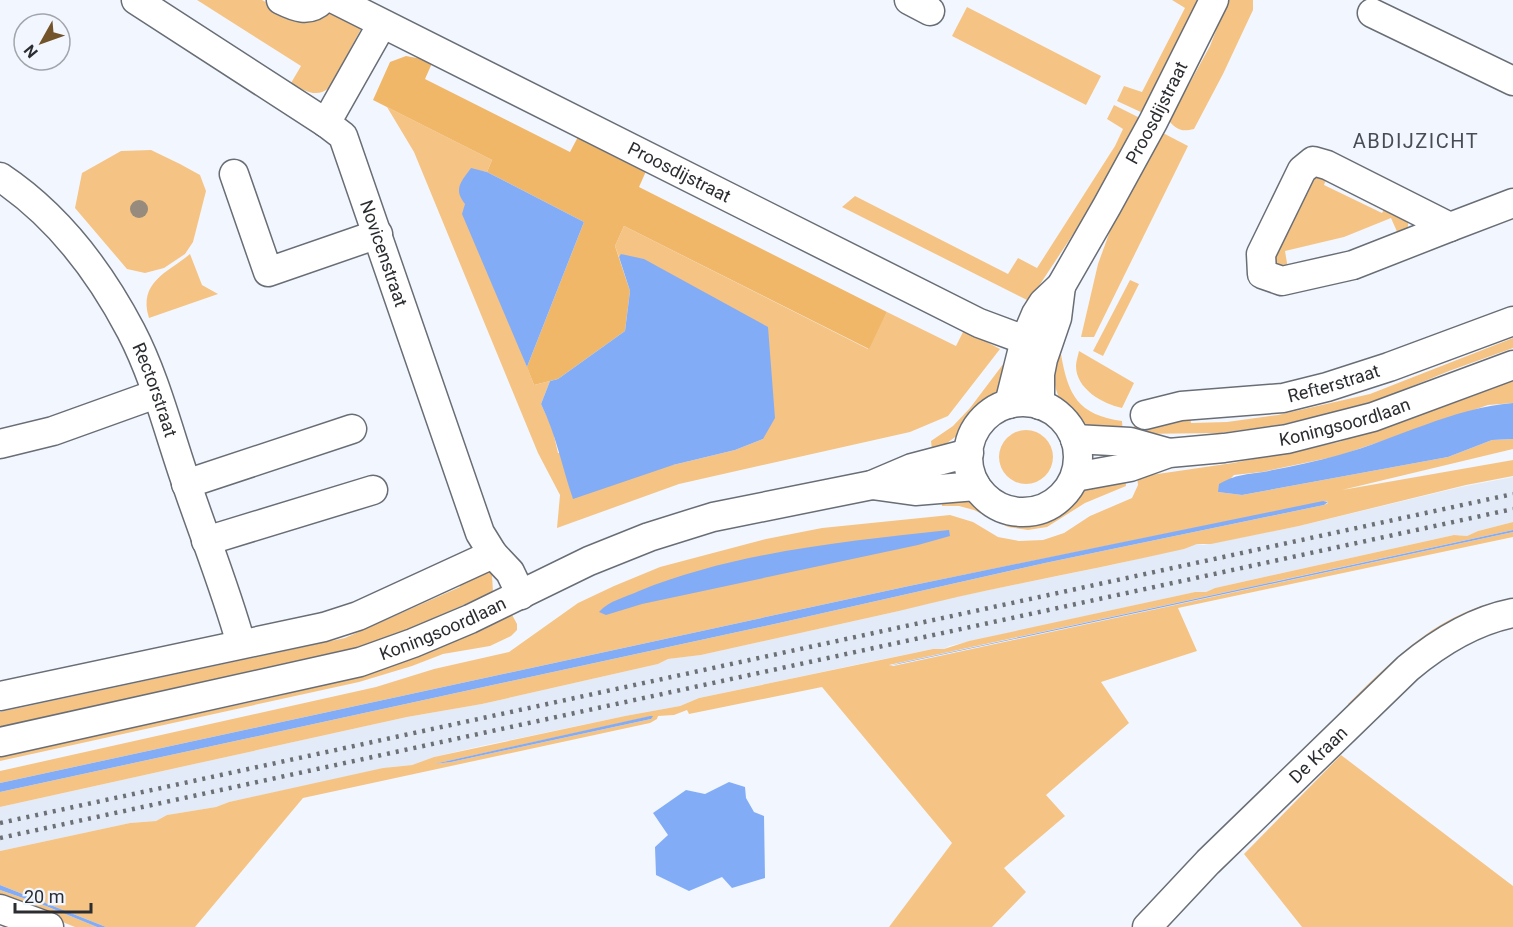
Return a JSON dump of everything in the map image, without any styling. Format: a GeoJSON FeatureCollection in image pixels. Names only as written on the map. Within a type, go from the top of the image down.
{"type":"FeatureCollection","features":[{"type":"Feature","properties":{"kind":"street","name":"Novicenstraat"},"geometry":{"type":"LineString","coordinates":[[136,0],[343,136],[480,533],[493,554],[510,572],[521,595]]}},
{"type":"Feature","properties":{"kind":"street"},"geometry":{"type":"LineString","coordinates":[[281,0],[305,9],[317,5],[322,0]]}},
{"type":"Feature","properties":{"kind":"street","name":"Proosdijstraat"},"geometry":{"type":"LineString","coordinates":[[336,0],[979,323],[1025,339]]}},
{"type":"Feature","properties":{"kind":"street","name":"Proosdijstraat"},"geometry":{"type":"LineString","coordinates":[[1009,404],[1025,339],[1042,303],[1061,286],[1153,122],[1214,0]]}},
{"type":"Feature","properties":{"kind":"street"},"geometry":{"type":"LineString","coordinates":[[1372,13],[1513,81]]}},
{"type":"Feature","properties":{"kind":"street"},"geometry":{"type":"LineString","coordinates":[[326,123],[382,24]]}},
{"type":"Feature","properties":{"kind":"street"},"geometry":{"type":"LineString","coordinates":[[1450,227],[1327,165],[1313,161],[1302,170],[1261,254],[1262,274],[1282,281],[1353,265],[1450,227],[1513,202]]}},
{"type":"Feature","properties":{"kind":"street"},"geometry":{"type":"LineString","coordinates":[[234,174],[268,272],[378,234]]}},
{"type":"Feature","properties":{"kind":"street","name":"Rectorstraat"},"geometry":{"type":"LineString","coordinates":[[0,177],[48,215],[90,264],[131,332],[156,394],[241,644]]}},
{"type":"Feature","properties":{"kind":"street","name":"Proosdijstraat"},"geometry":{"type":"LineString","coordinates":[[1040,405],[1040,374],[1057,318],[1061,286]]}},
{"type":"Feature","properties":{"kind":"street","name":"Refterstraat"},"geometry":{"type":"LineString","coordinates":[[1145,415],[1181,406],[1282,398],[1327,387],[1513,321]]}},
{"type":"Feature","properties":{"kind":"street","name":"Koningsoordlaan"},"geometry":{"type":"LineString","coordinates":[[1075,477],[1130,467],[1169,453],[1287,439],[1373,417],[1513,365]]}},
{"type":"Feature","properties":{"kind":"street"},"geometry":{"type":"LineString","coordinates":[[0,444],[53,431],[156,394]]}},
{"type":"Feature","properties":{"kind":"street"},"geometry":{"type":"LineString","coordinates":[[1025,402],[1040,405],[1052,410],[1062,418],[1075,439],[1079,458],[1075,477],[1065,494],[1048,506],[1029,512],[1008,510],[990,501],[976,486],[970,470],[969,453],[975,431],[988,414],[1009,404],[1025,402]]}},
{"type":"Feature","properties":{"kind":"street"},"geometry":{"type":"LineString","coordinates":[[186,484],[352,429]]}},
{"type":"Feature","properties":{"kind":"street","name":"Koningsoordlaan"},"geometry":{"type":"LineString","coordinates":[[1075,439],[1130,442],[1169,453]]}},
{"type":"Feature","properties":{"kind":"street","name":"Koningsoordlaan"},"geometry":{"type":"LineString","coordinates":[[0,742],[360,662],[423,639],[521,595],[589,561],[649,537],[713,517],[873,485],[929,462],[969,453]]}},
{"type":"Feature","properties":{"kind":"street","name":"Koningsoordlaan"},"geometry":{"type":"LineString","coordinates":[[873,485],[915,491],[976,486]]}},
{"type":"Feature","properties":{"kind":"street"},"geometry":{"type":"LineString","coordinates":[[206,541],[373,490]]}},
{"type":"Feature","properties":{"kind":"street"},"geometry":{"type":"LineString","coordinates":[[0,696],[324,627],[358,616],[493,554]]}},
{"type":"Feature","properties":{"kind":"street","name":"De Kraan"},"geometry":{"type":"LineString","coordinates":[[1147,927],[1233,838],[1407,668],[1436,645],[1471,627],[1500,616],[1513,614]]}},
{"type":"Feature","properties":{"kind":"street"},"geometry":{"type":"LineString","coordinates":[[0,909],[49,927]]}},
{"type":"Feature","properties":{"kind":"shaded area"},"geometry":{"type":"Polygon","coordinates":[[[197,0],[262,0],[297,18],[333,12],[362,27],[330,87],[316,93],[301,89],[291,83],[301,66],[197,0]]]}},
{"type":"Feature","properties":{"kind":"shaded area"},"geometry":{"type":"Polygon","coordinates":[[[1172,0],[1200,0],[1145,114],[1117,101],[1124,86],[1142,92],[1185,8],[1172,0]]]}},
{"type":"Feature","properties":{"kind":"shaded area"},"geometry":{"type":"Polygon","coordinates":[[[1228,0],[1253,0],[1253,10],[1194,129],[1180,130],[1169,121],[1210,46],[1228,0]]]}},
{"type":"Feature","properties":{"kind":"shaded area"},"geometry":{"type":"Polygon","coordinates":[[[967,7],[1101,76],[1086,105],[952,36],[967,7]]]}},
{"type":"Feature","properties":{"kind":"shaded area"},"geometry":{"type":"Polygon","coordinates":[[[406,56],[433,61],[425,79],[570,152],[579,135],[647,169],[639,187],[887,312],[869,349],[624,226],[615,246],[630,291],[625,331],[558,379],[534,385],[527,367],[584,222],[487,172],[492,160],[373,100],[390,62],[406,56]]]}},
{"type":"Feature","properties":{"kind":"shaded area"},"geometry":{"type":"Polygon","coordinates":[[[1114,105],[1142,119],[1114,172],[1029,301],[842,207],[855,196],[1008,274],[1018,258],[1037,268],[1115,146],[1123,129],[1107,119],[1114,105]]]}},
{"type":"Feature","properties":{"kind":"shaded area"},"geometry":{"type":"Polygon","coordinates":[[[387,107],[492,160],[487,172],[471,169],[465,204],[534,385],[550,381],[541,404],[552,427],[558,453],[673,465],[735,450],[763,439],[622,254],[619,257],[615,246],[624,226],[868,349],[887,312],[956,346],[964,330],[1000,349],[948,416],[910,432],[679,484],[557,528],[560,495],[538,453],[414,152],[387,107]]]}},
{"type":"Feature","properties":{"kind":"shaded area"},"geometry":{"type":"Polygon","coordinates":[[[1163,133],[1188,146],[1094,337],[1081,337],[1098,264],[1110,231],[1163,133]]]}},
{"type":"Feature","properties":{"kind":"shaded area"},"geometry":{"type":"Polygon","coordinates":[[[151,150],[200,175],[206,191],[193,242],[185,254],[164,268],[145,273],[127,269],[75,208],[82,173],[121,151],[151,150]]]}},
{"type":"Feature","properties":{"kind":"shaded area"},"geometry":{"type":"Polygon","coordinates":[[[1315,175],[1327,177],[1324,185],[1382,213],[1386,206],[1408,221],[1408,228],[1399,236],[1391,218],[1344,237],[1285,251],[1288,269],[1275,267],[1273,254],[1315,175]]]}},
{"type":"Feature","properties":{"kind":"shaded area"},"geometry":{"type":"Polygon","coordinates":[[[190,254],[202,285],[218,294],[149,318],[147,306],[151,287],[164,273],[190,254]]]}},
{"type":"Feature","properties":{"kind":"shaded area"},"geometry":{"type":"Polygon","coordinates":[[[1130,280],[1139,284],[1103,356],[1093,351],[1130,280]]]}},
{"type":"Feature","properties":{"kind":"shaded area"},"geometry":{"type":"Polygon","coordinates":[[[1513,338],[1513,348],[1364,406],[1279,425],[1220,433],[1133,434],[1134,425],[1139,422],[1190,414],[1191,423],[1227,422],[1278,415],[1370,394],[1513,338]]]}},
{"type":"Feature","properties":{"kind":"shaded area"},"geometry":{"type":"Polygon","coordinates":[[[1079,351],[1134,383],[1122,408],[1099,399],[1081,382],[1076,366],[1079,351]]]}},
{"type":"Feature","properties":{"kind":"shaded area"},"geometry":{"type":"Polygon","coordinates":[[[1053,354],[1061,354],[1067,381],[1078,401],[1095,414],[1122,421],[1123,434],[1090,426],[1068,411],[1056,388],[1053,354]]]}},
{"type":"Feature","properties":{"kind":"shaded area"},"geometry":{"type":"Polygon","coordinates":[[[1007,359],[996,400],[966,429],[947,443],[932,450],[931,441],[953,426],[970,408],[1007,359]]]}},
{"type":"Feature","properties":{"kind":"shaded area"},"geometry":{"type":"Polygon","coordinates":[[[1513,380],[1513,403],[1488,405],[1338,456],[1262,472],[1234,475],[1218,492],[1242,495],[1448,457],[1492,440],[1513,439],[1513,449],[1342,490],[1513,460],[1513,476],[1466,485],[1299,526],[1211,544],[1197,544],[1184,549],[970,594],[701,655],[668,659],[658,664],[482,704],[407,717],[0,807],[0,792],[1045,563],[1324,505],[1328,503],[1327,501],[909,586],[0,783],[0,771],[376,687],[434,669],[509,652],[578,603],[660,567],[766,539],[822,528],[950,515],[973,522],[998,537],[1019,541],[1043,540],[1064,533],[1090,516],[1132,498],[1138,485],[1137,477],[1233,463],[1339,442],[1513,380]]]}},
{"type":"Feature","properties":{"kind":"shaded area"},"geometry":{"type":"Polygon","coordinates":[[[1021,430],[1031,430],[1041,434],[1049,442],[1053,457],[1049,472],[1041,480],[1031,484],[1021,484],[1011,480],[1003,472],[999,462],[999,452],[1003,442],[1011,434],[1021,430]]]}},
{"type":"Feature","properties":{"kind":"shaded area"},"geometry":{"type":"Polygon","coordinates":[[[1125,477],[1126,486],[1085,503],[1047,527],[1028,530],[1008,527],[974,510],[959,506],[942,506],[941,496],[962,496],[999,514],[1019,519],[1040,517],[1061,509],[1088,488],[1125,477]]]}},
{"type":"Feature","properties":{"kind":"shaded area"},"geometry":{"type":"Polygon","coordinates":[[[1513,477],[1513,522],[1467,536],[1454,535],[1215,588],[1206,592],[1195,592],[949,646],[944,649],[933,649],[864,663],[699,698],[680,706],[481,746],[434,757],[412,765],[392,767],[229,802],[216,807],[167,815],[156,821],[130,823],[0,851],[0,807],[407,717],[482,704],[658,664],[668,659],[701,655],[930,602],[1121,563],[1197,544],[1203,545],[1299,526],[1461,487],[1513,477]]]}},
{"type":"Feature","properties":{"kind":"shaded area"},"geometry":{"type":"Polygon","coordinates":[[[1513,522],[1513,530],[889,665],[893,666],[1513,532],[1513,537],[1178,608],[1197,651],[1101,682],[1129,723],[1046,795],[1065,816],[1004,868],[1026,892],[992,927],[889,927],[952,843],[822,687],[689,714],[687,710],[674,715],[658,716],[650,723],[303,798],[195,927],[106,927],[0,885],[0,851],[130,823],[156,821],[167,815],[216,807],[229,802],[383,768],[412,765],[434,757],[680,706],[699,698],[933,649],[944,649],[969,641],[1195,592],[1206,592],[1215,588],[1454,535],[1467,536],[1513,522]],[[652,716],[434,764],[451,762],[651,719],[652,716]]]}},
{"type":"Feature","properties":{"kind":"shaded area"},"geometry":{"type":"Polygon","coordinates":[[[488,570],[492,575],[493,592],[386,639],[344,652],[0,728],[0,712],[345,638],[460,587],[458,581],[488,570]]]}},
{"type":"Feature","properties":{"kind":"shaded area"},"geometry":{"type":"Polygon","coordinates":[[[1513,598],[1513,603],[1353,706],[1348,704],[1403,652],[1442,624],[1487,604],[1513,598]]]}},
{"type":"Feature","properties":{"kind":"shaded area"},"geometry":{"type":"Polygon","coordinates":[[[511,613],[517,624],[517,630],[511,636],[490,646],[443,654],[359,682],[0,761],[0,756],[274,697],[362,675],[428,652],[511,613]]]}},
{"type":"Feature","properties":{"kind":"shaded area"},"geometry":{"type":"Polygon","coordinates":[[[1341,755],[1513,886],[1513,927],[1302,927],[1244,854],[1341,755]]]}},
{"type":"Feature","properties":{"kind":"shaded area"},"geometry":{"type":"Polygon","coordinates":[[[0,890],[97,927],[75,927],[0,900],[0,890]]]}},
{"type":"Feature","properties":{"kind":"water"},"geometry":{"type":"Polygon","coordinates":[[[471,168],[487,172],[584,222],[527,367],[462,214],[465,204],[459,190],[464,177],[471,168]]]}},
{"type":"Feature","properties":{"kind":"water"},"geometry":{"type":"Polygon","coordinates":[[[621,254],[644,259],[768,327],[775,418],[763,439],[735,450],[673,465],[573,499],[555,439],[541,404],[550,381],[558,379],[625,331],[630,291],[619,257],[621,254]]]}},
{"type":"Feature","properties":{"kind":"water"},"geometry":{"type":"Polygon","coordinates":[[[1513,403],[1513,439],[1492,440],[1448,457],[1242,495],[1218,492],[1219,484],[1236,477],[1330,458],[1446,417],[1513,403]]]}},
{"type":"Feature","properties":{"kind":"water"},"geometry":{"type":"Polygon","coordinates":[[[1323,501],[1328,502],[1324,505],[1045,563],[0,792],[0,783],[909,586],[1323,501]]]}},
{"type":"Feature","properties":{"kind":"water"},"geometry":{"type":"Polygon","coordinates":[[[949,530],[950,536],[918,545],[642,604],[606,615],[599,612],[607,605],[639,591],[752,557],[831,544],[949,530]]]}},
{"type":"Feature","properties":{"kind":"water"},"geometry":{"type":"Polygon","coordinates":[[[1513,530],[1513,532],[889,666],[900,663],[1513,530]]]}},
{"type":"Feature","properties":{"kind":"water"},"geometry":{"type":"Polygon","coordinates":[[[653,716],[651,719],[434,764],[653,716]]]}},
{"type":"Feature","properties":{"kind":"water"},"geometry":{"type":"Polygon","coordinates":[[[729,782],[745,787],[746,798],[754,812],[764,816],[765,878],[732,888],[722,877],[689,891],[656,875],[655,847],[668,835],[653,813],[686,790],[705,794],[729,782]]]}},
{"type":"Feature","properties":{"kind":"water"},"geometry":{"type":"Polygon","coordinates":[[[0,885],[106,927],[97,927],[0,890],[0,885]]]}},
{"type":"Feature","properties":{"kind":"railway"},"geometry":{"type":"LineString","coordinates":[[0,823],[1513,494]]}},
{"type":"Feature","properties":{"kind":"railway"},"geometry":{"type":"LineString","coordinates":[[0,838],[1513,509]]}},
{"type":"Feature","properties":{"kind":"district","name":"ABDIJZICHT"},"geometry":{"type":"Point","coordinates":[1416,141]}}]}
